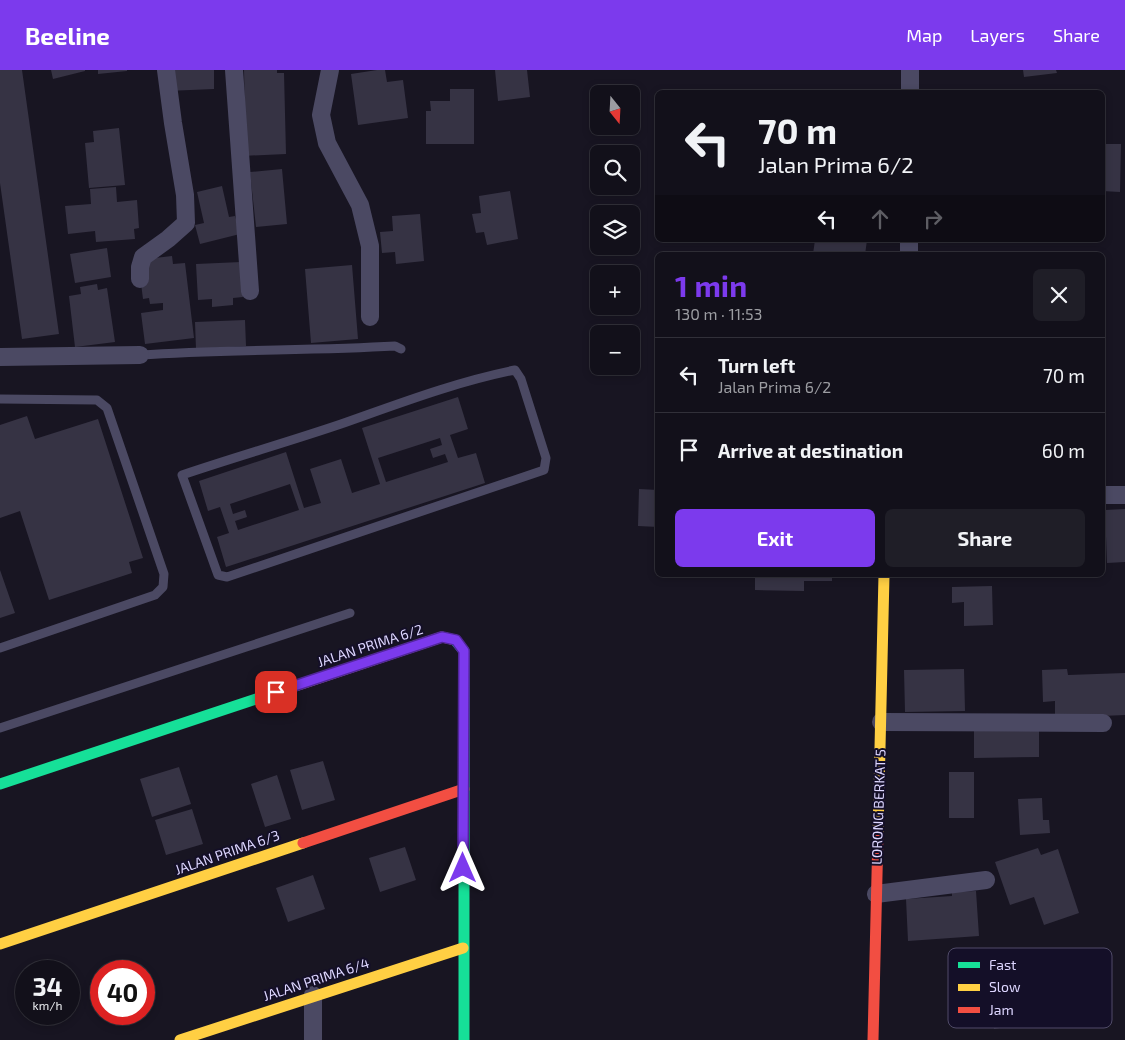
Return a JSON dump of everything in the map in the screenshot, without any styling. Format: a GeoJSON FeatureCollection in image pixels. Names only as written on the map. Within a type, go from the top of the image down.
{"type":"FeatureCollection","features":[{"type":"Feature","properties":{"kind":"street"},"geometry":{"type":"LineString","coordinates":[[140,279],[140,267],[143,257],[186,223],[185,195],[166,70]]}},
{"type":"Feature","properties":{"kind":"street"},"geometry":{"type":"LineString","coordinates":[[234,70],[250,291]]}},
{"type":"Feature","properties":{"kind":"street"},"geometry":{"type":"LineString","coordinates":[[330,70],[321,116],[326,144],[360,205],[370,246],[370,317]]}},
{"type":"Feature","properties":{"kind":"street"},"geometry":{"type":"LineString","coordinates":[[910,70],[910,90]]}},
{"type":"Feature","properties":{"kind":"street"},"geometry":{"type":"LineString","coordinates":[[0,357],[140,355]]}},
{"type":"Feature","properties":{"kind":"street"},"geometry":{"type":"LineString","coordinates":[[1105,495],[1125,495]]}},
{"type":"Feature","properties":{"kind":"street","name":"LORONG BERKAT 5"},"geometry":{"type":"LineString","coordinates":[[873,1040],[884,577]]}},
{"type":"Feature","properties":{"kind":"street","name":"JALAN PRIMA 6/2"},"geometry":{"type":"LineString","coordinates":[[0,784],[442,637],[456,640],[464,651],[464,1040]]}},
{"type":"Feature","properties":{"kind":"street"},"geometry":{"type":"LineString","coordinates":[[881,722],[1103,724]]}},
{"type":"Feature","properties":{"kind":"street","name":"JALAN PRIMA 6/3"},"geometry":{"type":"LineString","coordinates":[[0,944],[464,789]]}},
{"type":"Feature","properties":{"kind":"street"},"geometry":{"type":"LineString","coordinates":[[876,894],[986,880]]}},
{"type":"Feature","properties":{"kind":"street","name":"JALAN PRIMA 6/4"},"geometry":{"type":"LineString","coordinates":[[180,1040],[313,995],[463,948]]}},
{"type":"Feature","properties":{"kind":"street"},"geometry":{"type":"LineString","coordinates":[[313,995],[313,1040]]}},
{"type":"Feature","properties":{"kind":"lane"},"geometry":{"type":"LineString","coordinates":[[140,355],[395,346],[401,349]]}},
{"type":"Feature","properties":{"kind":"lane"},"geometry":{"type":"LineString","coordinates":[[515,370],[521,379],[546,458],[544,470],[227,577],[218,575],[182,475],[418,397],[515,370]]}},
{"type":"Feature","properties":{"kind":"lane"},"geometry":{"type":"LineString","coordinates":[[0,399],[97,400],[107,408],[164,574],[163,587],[155,595],[0,648]]}},
{"type":"Feature","properties":{"kind":"lane"},"geometry":{"type":"LineString","coordinates":[[0,728],[350,613]]}},
{"type":"Feature","properties":{"kind":"building"},"geometry":{"type":"Polygon","coordinates":[[[0,70],[22,70],[59,334],[22,339],[0,183],[0,70]]]}},
{"type":"Feature","properties":{"kind":"building"},"geometry":{"type":"Polygon","coordinates":[[[51,70],[85,70],[85,71],[53,79],[51,70]]]}},
{"type":"Feature","properties":{"kind":"building"},"geometry":{"type":"Polygon","coordinates":[[[98,70],[127,70],[127,71],[98,74],[98,70]]]}},
{"type":"Feature","properties":{"kind":"building"},"geometry":{"type":"Polygon","coordinates":[[[166,70],[214,70],[214,89],[167,91],[166,70]]]}},
{"type":"Feature","properties":{"kind":"building"},"geometry":{"type":"Polygon","coordinates":[[[244,70],[277,70],[277,73],[284,73],[286,154],[242,156],[245,114],[244,70]]]}},
{"type":"Feature","properties":{"kind":"building"},"geometry":{"type":"Polygon","coordinates":[[[385,70],[387,82],[403,80],[408,118],[358,125],[351,74],[385,70]]]}},
{"type":"Feature","properties":{"kind":"building"},"geometry":{"type":"Polygon","coordinates":[[[495,70],[527,70],[530,97],[498,101],[495,70]]]}},
{"type":"Feature","properties":{"kind":"building"},"geometry":{"type":"Polygon","coordinates":[[[1023,70],[1056,70],[1057,73],[1024,77],[1023,70]]]}},
{"type":"Feature","properties":{"kind":"building"},"geometry":{"type":"Polygon","coordinates":[[[450,89],[474,89],[474,144],[426,144],[426,111],[431,111],[430,101],[450,101],[450,89]]]}},
{"type":"Feature","properties":{"kind":"building"},"geometry":{"type":"Polygon","coordinates":[[[119,128],[125,185],[89,188],[85,143],[94,142],[93,131],[119,128]]]}},
{"type":"Feature","properties":{"kind":"building"},"geometry":{"type":"Polygon","coordinates":[[[1105,144],[1121,144],[1120,192],[1105,191],[1105,144]]]}},
{"type":"Feature","properties":{"kind":"building"},"geometry":{"type":"Polygon","coordinates":[[[282,169],[287,224],[256,227],[250,172],[282,169]]]}},
{"type":"Feature","properties":{"kind":"building"},"geometry":{"type":"Polygon","coordinates":[[[222,186],[229,217],[235,216],[240,234],[200,244],[195,225],[204,223],[197,192],[222,186]]]}},
{"type":"Feature","properties":{"kind":"building"},"geometry":{"type":"Polygon","coordinates":[[[116,187],[117,202],[137,200],[139,228],[134,229],[135,239],[96,242],[95,231],[68,234],[65,206],[91,204],[90,189],[116,187]]]}},
{"type":"Feature","properties":{"kind":"building"},"geometry":{"type":"Polygon","coordinates":[[[510,191],[518,239],[487,245],[484,232],[476,233],[472,214],[481,213],[479,196],[510,191]]]}},
{"type":"Feature","properties":{"kind":"building"},"geometry":{"type":"Polygon","coordinates":[[[420,214],[424,261],[396,264],[395,252],[382,253],[380,232],[393,231],[392,216],[420,214]]]}},
{"type":"Feature","properties":{"kind":"building"},"geometry":{"type":"Polygon","coordinates":[[[815,242],[867,242],[865,252],[813,252],[815,242]]]}},
{"type":"Feature","properties":{"kind":"building"},"geometry":{"type":"Polygon","coordinates":[[[107,248],[111,277],[75,283],[70,254],[107,248]]]}},
{"type":"Feature","properties":{"kind":"building"},"geometry":{"type":"Polygon","coordinates":[[[172,256],[173,264],[185,263],[194,338],[145,344],[141,313],[163,310],[163,303],[150,304],[149,298],[143,299],[138,260],[172,256]]]}},
{"type":"Feature","properties":{"kind":"building"},"geometry":{"type":"Polygon","coordinates":[[[241,262],[243,297],[233,298],[233,305],[212,307],[212,299],[198,300],[196,264],[241,262]]]}},
{"type":"Feature","properties":{"kind":"building"},"geometry":{"type":"Polygon","coordinates":[[[352,265],[358,339],[311,343],[305,269],[352,265]]]}},
{"type":"Feature","properties":{"kind":"building"},"geometry":{"type":"Polygon","coordinates":[[[97,284],[98,290],[107,288],[115,342],[75,347],[69,296],[81,294],[80,287],[97,284]]]}},
{"type":"Feature","properties":{"kind":"building"},"geometry":{"type":"Polygon","coordinates":[[[245,320],[246,346],[196,349],[195,322],[245,320]]]}},
{"type":"Feature","properties":{"kind":"building"},"geometry":{"type":"Polygon","coordinates":[[[458,397],[468,429],[450,435],[458,458],[476,453],[485,483],[226,567],[217,537],[229,533],[220,507],[208,511],[199,481],[286,452],[304,508],[321,503],[310,469],[341,459],[352,493],[380,484],[362,428],[458,397]],[[440,438],[378,458],[386,482],[448,462],[445,454],[433,458],[430,449],[442,445],[440,438]],[[290,484],[230,504],[233,514],[245,510],[247,517],[235,521],[238,530],[299,510],[290,484]]]}},
{"type":"Feature","properties":{"kind":"building"},"geometry":{"type":"Polygon","coordinates":[[[27,416],[35,439],[98,419],[143,558],[129,562],[132,573],[49,600],[20,511],[0,518],[0,425],[27,416]]]}},
{"type":"Feature","properties":{"kind":"building"},"geometry":{"type":"Polygon","coordinates":[[[639,489],[655,490],[655,527],[638,526],[639,489]]]}},
{"type":"Feature","properties":{"kind":"building"},"geometry":{"type":"Polygon","coordinates":[[[1125,509],[1125,562],[1107,563],[1105,510],[1125,509]]]}},
{"type":"Feature","properties":{"kind":"building"},"geometry":{"type":"Polygon","coordinates":[[[0,570],[15,613],[0,618],[0,570]]]}},
{"type":"Feature","properties":{"kind":"building"},"geometry":{"type":"Polygon","coordinates":[[[755,577],[832,577],[832,581],[804,581],[804,591],[755,590],[755,577]]]}},
{"type":"Feature","properties":{"kind":"building"},"geometry":{"type":"Polygon","coordinates":[[[992,586],[993,625],[964,626],[964,602],[952,603],[952,587],[992,586]]]}},
{"type":"Feature","properties":{"kind":"building"},"geometry":{"type":"Polygon","coordinates":[[[964,669],[965,711],[905,712],[904,670],[964,669]]]}},
{"type":"Feature","properties":{"kind":"building"},"geometry":{"type":"Polygon","coordinates":[[[1067,669],[1068,675],[1125,673],[1125,715],[1055,718],[1055,701],[1043,702],[1042,670],[1067,669]]]}},
{"type":"Feature","properties":{"kind":"building"},"geometry":{"type":"Polygon","coordinates":[[[1039,727],[1039,757],[974,758],[974,728],[1039,727]]]}},
{"type":"Feature","properties":{"kind":"building"},"geometry":{"type":"Polygon","coordinates":[[[323,761],[335,800],[302,810],[290,770],[323,761]]]}},
{"type":"Feature","properties":{"kind":"building"},"geometry":{"type":"Polygon","coordinates":[[[179,767],[191,804],[152,817],[140,779],[179,767]]]}},
{"type":"Feature","properties":{"kind":"building"},"geometry":{"type":"Polygon","coordinates":[[[949,772],[974,772],[974,818],[949,818],[949,772]]]}},
{"type":"Feature","properties":{"kind":"building"},"geometry":{"type":"Polygon","coordinates":[[[277,775],[291,819],[265,827],[251,784],[277,775]]]}},
{"type":"Feature","properties":{"kind":"building"},"geometry":{"type":"Polygon","coordinates":[[[1042,798],[1043,820],[1049,820],[1050,833],[1020,835],[1018,799],[1042,798]]]}},
{"type":"Feature","properties":{"kind":"building"},"geometry":{"type":"Polygon","coordinates":[[[192,809],[203,844],[166,855],[155,820],[192,809]]]}},
{"type":"Feature","properties":{"kind":"building"},"geometry":{"type":"Polygon","coordinates":[[[405,847],[416,880],[380,892],[369,858],[405,847]]]}},
{"type":"Feature","properties":{"kind":"building"},"geometry":{"type":"Polygon","coordinates":[[[1038,848],[1041,855],[1058,849],[1079,913],[1044,925],[1034,897],[1010,905],[995,862],[1038,848]]]}},
{"type":"Feature","properties":{"kind":"building"},"geometry":{"type":"Polygon","coordinates":[[[313,875],[325,909],[288,922],[276,888],[313,875]]]}},
{"type":"Feature","properties":{"kind":"building"},"geometry":{"type":"Polygon","coordinates":[[[976,891],[979,936],[908,941],[906,899],[952,896],[952,892],[976,891]]]}},
{"type":"Feature","properties":{"kind":"traffic: fast"},"geometry":{"type":"LineString","coordinates":[[455,640],[464,651],[464,1040]]}},
{"type":"Feature","properties":{"kind":"traffic: fast"},"geometry":{"type":"LineString","coordinates":[[0,784],[265,696]]}},
{"type":"Feature","properties":{"kind":"traffic: slow"},"geometry":{"type":"LineString","coordinates":[[878,834],[884,577]]}},
{"type":"Feature","properties":{"kind":"traffic: slow"},"geometry":{"type":"LineString","coordinates":[[265,696],[442,637],[455,640]]}},
{"type":"Feature","properties":{"kind":"traffic: slow"},"geometry":{"type":"LineString","coordinates":[[0,944],[303,843]]}},
{"type":"Feature","properties":{"kind":"traffic: slow"},"geometry":{"type":"LineString","coordinates":[[180,1040],[463,948]]}},
{"type":"Feature","properties":{"kind":"traffic: jam"},"geometry":{"type":"LineString","coordinates":[[303,843],[464,789]]}},
{"type":"Feature","properties":{"kind":"traffic: jam"},"geometry":{"type":"LineString","coordinates":[[873,1040],[878,834]]}},
{"type":"Feature","properties":{"kind":"route"},"geometry":{"type":"LineString","coordinates":[[276,692],[442,637],[456,640],[464,651],[463,868]]}}]}
